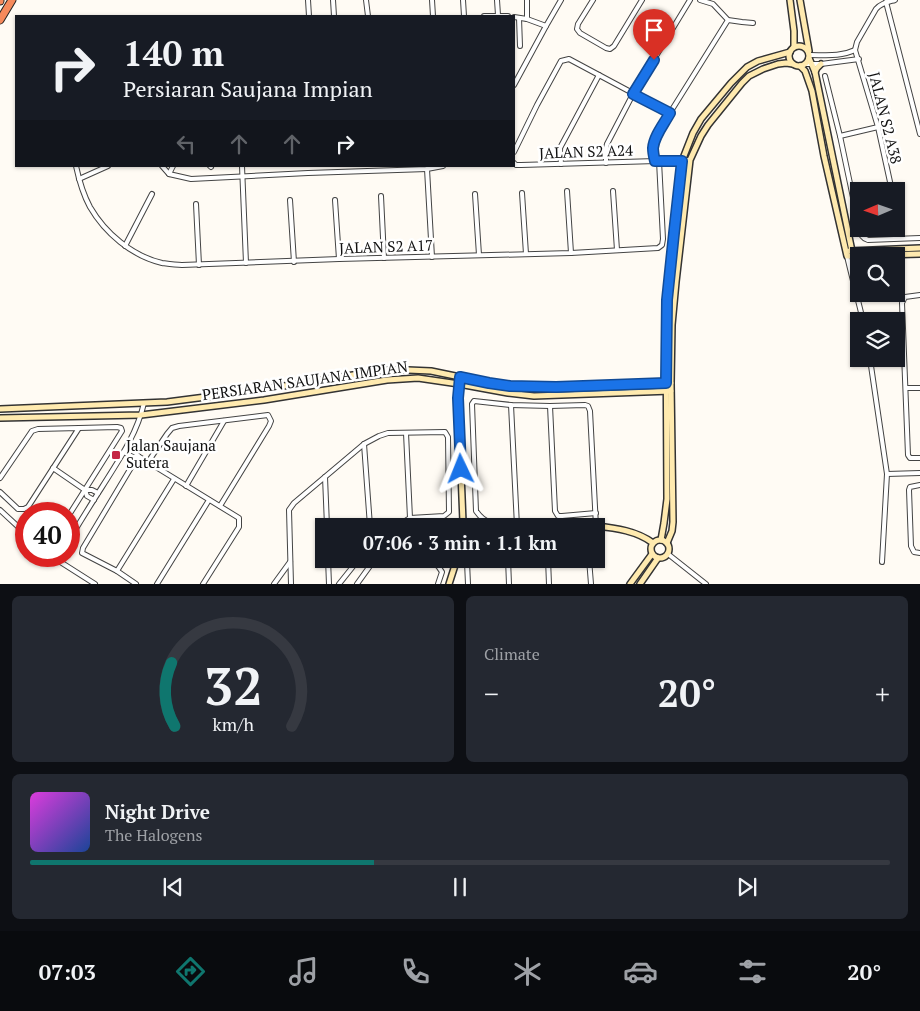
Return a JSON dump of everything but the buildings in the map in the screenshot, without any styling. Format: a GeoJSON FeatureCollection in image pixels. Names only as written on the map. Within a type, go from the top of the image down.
{"type":"FeatureCollection","features":[{"type":"Feature","properties":{"kind":"highway"},"geometry":{"type":"LineString","coordinates":[[0,20],[12,0]]}},
{"type":"Feature","properties":{"kind":"street"},"geometry":{"type":"LineString","coordinates":[[308,0],[309,15]]}},
{"type":"Feature","properties":{"kind":"street"},"geometry":{"type":"LineString","coordinates":[[333,0],[334,15]]}},
{"type":"Feature","properties":{"kind":"street"},"geometry":{"type":"LineString","coordinates":[[366,0],[368,15]]}},
{"type":"Feature","properties":{"kind":"street"},"geometry":{"type":"LineString","coordinates":[[432,0],[433,15]]}},
{"type":"Feature","properties":{"kind":"street"},"geometry":{"type":"LineString","coordinates":[[463,0],[464,15]]}},
{"type":"Feature","properties":{"kind":"street"},"geometry":{"type":"LineString","coordinates":[[497,0],[498,15]]}},
{"type":"Feature","properties":{"kind":"street"},"geometry":{"type":"LineString","coordinates":[[527,0],[527,19]]}},
{"type":"Feature","properties":{"kind":"street"},"geometry":{"type":"LineString","coordinates":[[515,83],[562,0]]}},
{"type":"Feature","properties":{"kind":"street"},"geometry":{"type":"LineString","coordinates":[[593,0],[576,29],[610,49],[614,46],[642,0]]}},
{"type":"Feature","properties":{"kind":"street"},"geometry":{"type":"LineString","coordinates":[[606,163],[607,144],[633,94],[690,0]]}},
{"type":"Feature","properties":{"kind":"street"},"geometry":{"type":"LineString","coordinates":[[700,0],[713,4],[728,20],[753,22]]}},
{"type":"Feature","properties":{"kind":"street"},"geometry":{"type":"LineString","coordinates":[[661,540],[667,499],[669,383],[667,300],[682,161],[693,133],[701,119],[731,83],[747,67],[758,61],[790,52],[794,47],[790,0]]}},
{"type":"Feature","properties":{"kind":"street"},"geometry":{"type":"LineString","coordinates":[[800,0],[809,64],[815,72],[850,253]]}},
{"type":"Feature","properties":{"kind":"street"},"geometry":{"type":"LineString","coordinates":[[809,55],[839,56],[856,50],[857,42],[876,9],[886,2],[895,0]]}},
{"type":"Feature","properties":{"kind":"street"},"geometry":{"type":"LineString","coordinates":[[886,2],[918,118],[920,134]]}},
{"type":"Feature","properties":{"kind":"street"},"geometry":{"type":"LineString","coordinates":[[520,46],[516,17],[546,26]]}},
{"type":"Feature","properties":{"kind":"street"},"geometry":{"type":"LineString","coordinates":[[657,161],[653,148],[658,132],[728,20]]}},
{"type":"Feature","properties":{"kind":"street"},"geometry":{"type":"LineString","coordinates":[[794,47],[804,47],[809,55]]}},
{"type":"Feature","properties":{"kind":"street","name":"JALAN S2 A38"},"geometry":{"type":"LineString","coordinates":[[856,50],[878,127],[890,182]]}},
{"type":"Feature","properties":{"kind":"street"},"geometry":{"type":"LineString","coordinates":[[790,52],[790,59],[793,64]]}},
{"type":"Feature","properties":{"kind":"street","name":"JALAN S2 A24"},"geometry":{"type":"LineString","coordinates":[[515,150],[561,61],[569,59],[599,75]]}},
{"type":"Feature","properties":{"kind":"street"},"geometry":{"type":"LineString","coordinates":[[669,383],[673,307],[690,160],[708,124],[749,76],[763,69],[786,63],[800,66],[858,59]]}},
{"type":"Feature","properties":{"kind":"street"},"geometry":{"type":"LineString","coordinates":[[815,72],[821,64]]}},
{"type":"Feature","properties":{"kind":"street"},"geometry":{"type":"LineString","coordinates":[[800,66],[805,72],[812,91],[824,156],[850,253]]}},
{"type":"Feature","properties":{"kind":"street"},"geometry":{"type":"LineString","coordinates":[[561,164],[560,148],[599,75],[670,113]]}},
{"type":"Feature","properties":{"kind":"street"},"geometry":{"type":"LineString","coordinates":[[825,76],[850,184]]}},
{"type":"Feature","properties":{"kind":"street"},"geometry":{"type":"LineString","coordinates":[[840,136],[878,127]]}},
{"type":"Feature","properties":{"kind":"street","name":"JALAN S2 A24"},"geometry":{"type":"LineString","coordinates":[[515,164],[690,160]]}},
{"type":"Feature","properties":{"kind":"street","name":"JALAN S2 A17"},"geometry":{"type":"LineString","coordinates":[[76,167],[90,206],[113,236],[125,246],[162,263],[199,265],[571,253],[658,248],[662,245],[663,239],[657,161]]}},
{"type":"Feature","properties":{"kind":"street"},"geometry":{"type":"LineString","coordinates":[[79,179],[106,167]]}},
{"type":"Feature","properties":{"kind":"street"},"geometry":{"type":"LineString","coordinates":[[163,167],[169,174],[191,179],[375,168],[426,169],[437,167]]}},
{"type":"Feature","properties":{"kind":"street"},"geometry":{"type":"LineString","coordinates":[[169,174],[173,167]]}},
{"type":"Feature","properties":{"kind":"street"},"geometry":{"type":"LineString","coordinates":[[242,167],[246,263]]}},
{"type":"Feature","properties":{"kind":"street"},"geometry":{"type":"LineString","coordinates":[[308,167],[308,173]]}},
{"type":"Feature","properties":{"kind":"street"},"geometry":{"type":"LineString","coordinates":[[426,169],[432,257]]}},
{"type":"Feature","properties":{"kind":"street"},"geometry":{"type":"LineString","coordinates":[[567,191],[571,253]]}},
{"type":"Feature","properties":{"kind":"street"},"geometry":{"type":"LineString","coordinates":[[614,191],[617,250]]}},
{"type":"Feature","properties":{"kind":"street"},"geometry":{"type":"LineString","coordinates":[[522,192],[526,254]]}},
{"type":"Feature","properties":{"kind":"street"},"geometry":{"type":"LineString","coordinates":[[125,246],[152,194]]}},
{"type":"Feature","properties":{"kind":"street"},"geometry":{"type":"LineString","coordinates":[[475,194],[479,255]]}},
{"type":"Feature","properties":{"kind":"street"},"geometry":{"type":"LineString","coordinates":[[381,196],[384,258]]}},
{"type":"Feature","properties":{"kind":"street"},"geometry":{"type":"LineString","coordinates":[[290,200],[294,262]]}},
{"type":"Feature","properties":{"kind":"street"},"geometry":{"type":"LineString","coordinates":[[335,200],[339,259]]}},
{"type":"Feature","properties":{"kind":"street"},"geometry":{"type":"LineString","coordinates":[[196,204],[199,265]]}},
{"type":"Feature","properties":{"kind":"street"},"geometry":{"type":"LineString","coordinates":[[863,238],[868,240],[902,238]]}},
{"type":"Feature","properties":{"kind":"street"},"geometry":{"type":"LineString","coordinates":[[905,238],[920,238]]}},
{"type":"Feature","properties":{"kind":"street"},"geometry":{"type":"LineString","coordinates":[[905,249],[920,248]]}},
{"type":"Feature","properties":{"kind":"street"},"geometry":{"type":"LineString","coordinates":[[905,255],[920,254]]}},
{"type":"Feature","properties":{"kind":"street"},"geometry":{"type":"LineString","coordinates":[[920,295],[905,297],[902,303],[908,455],[910,458],[920,458]]}},
{"type":"Feature","properties":{"kind":"street"},"geometry":{"type":"LineString","coordinates":[[871,367],[887,474],[882,562]]}},
{"type":"Feature","properties":{"kind":"street","name":"PERSIARAN SAUJANA IMPIAN"},"geometry":{"type":"LineString","coordinates":[[0,409],[166,402],[252,391],[384,370],[431,371],[510,386],[556,387],[669,383]]}},
{"type":"Feature","properties":{"kind":"street"},"geometry":{"type":"LineString","coordinates":[[460,377],[463,518]]}},
{"type":"Feature","properties":{"kind":"street","name":"PERSIARAN SAUJANA IMPIAN"},"geometry":{"type":"LineString","coordinates":[[0,418],[141,415],[264,400],[387,380],[418,378],[534,396],[669,392]]}},
{"type":"Feature","properties":{"kind":"street"},"geometry":{"type":"LineString","coordinates":[[906,388],[920,388]]}},
{"type":"Feature","properties":{"kind":"street"},"geometry":{"type":"LineString","coordinates":[[667,543],[672,531],[673,522],[669,392]]}},
{"type":"Feature","properties":{"kind":"street"},"geometry":{"type":"LineString","coordinates":[[480,518],[476,511],[472,404],[474,401],[511,405],[588,406],[590,411],[596,518]]}},
{"type":"Feature","properties":{"kind":"street"},"geometry":{"type":"LineString","coordinates":[[80,522],[127,448],[144,403]]}},
{"type":"Feature","properties":{"kind":"street"},"geometry":{"type":"LineString","coordinates":[[511,405],[516,518]]}},
{"type":"Feature","properties":{"kind":"street"},"geometry":{"type":"LineString","coordinates":[[550,406],[555,511],[558,516],[596,513]]}},
{"type":"Feature","properties":{"kind":"street"},"geometry":{"type":"LineString","coordinates":[[148,462],[172,428],[268,415],[271,421],[269,426],[220,506]]}},
{"type":"Feature","properties":{"kind":"street"},"geometry":{"type":"LineString","coordinates":[[186,486],[224,421]]}},
{"type":"Feature","properties":{"kind":"street"},"geometry":{"type":"LineString","coordinates":[[0,492],[18,509],[24,509],[28,506],[79,428]]}},
{"type":"Feature","properties":{"kind":"street"},"geometry":{"type":"LineString","coordinates":[[0,478],[32,431],[38,429],[121,428],[122,431],[77,502]]}},
{"type":"Feature","properties":{"kind":"street"},"geometry":{"type":"LineString","coordinates":[[291,584],[289,510],[294,503],[364,444],[378,436],[388,433],[445,432],[448,437],[449,512],[444,516],[410,518],[406,433]]}},
{"type":"Feature","properties":{"kind":"street"},"geometry":{"type":"LineString","coordinates":[[364,444],[369,518]]}},
{"type":"Feature","properties":{"kind":"street"},"geometry":{"type":"LineString","coordinates":[[127,448],[239,518],[239,527],[203,584]]}},
{"type":"Feature","properties":{"kind":"street"},"geometry":{"type":"LineString","coordinates":[[124,452],[133,457],[138,456]]}},
{"type":"Feature","properties":{"kind":"street"},"geometry":{"type":"LineString","coordinates":[[136,584],[117,571],[82,553],[83,548],[138,456]]}},
{"type":"Feature","properties":{"kind":"street"},"geometry":{"type":"LineString","coordinates":[[53,468],[85,490],[92,490],[98,493]]}},
{"type":"Feature","properties":{"kind":"street"},"geometry":{"type":"LineString","coordinates":[[887,474],[920,473]]}},
{"type":"Feature","properties":{"kind":"street"},"geometry":{"type":"LineString","coordinates":[[325,477],[327,518]]}},
{"type":"Feature","properties":{"kind":"street"},"geometry":{"type":"LineString","coordinates":[[117,571],[174,479]]}},
{"type":"Feature","properties":{"kind":"street"},"geometry":{"type":"LineString","coordinates":[[920,486],[910,487],[909,490],[911,546],[914,552],[920,553]]}},
{"type":"Feature","properties":{"kind":"street"},"geometry":{"type":"LineString","coordinates":[[85,490],[87,496],[94,500]]}},
{"type":"Feature","properties":{"kind":"street"},"geometry":{"type":"LineString","coordinates":[[157,584],[209,500]]}},
{"type":"Feature","properties":{"kind":"street"},"geometry":{"type":"LineString","coordinates":[[0,510],[15,524]]}},
{"type":"Feature","properties":{"kind":"street"},"geometry":{"type":"LineString","coordinates":[[605,528],[626,531],[646,538],[653,544]]}},
{"type":"Feature","properties":{"kind":"street"},"geometry":{"type":"LineString","coordinates":[[630,584],[652,554],[651,548],[653,544],[661,540],[667,543],[670,550],[664,558],[658,558],[652,554]]}},
{"type":"Feature","properties":{"kind":"street"},"geometry":{"type":"LineString","coordinates":[[668,554],[706,584]]}},
{"type":"Feature","properties":{"kind":"street"},"geometry":{"type":"LineString","coordinates":[[640,584],[658,558]]}},
{"type":"Feature","properties":{"kind":"street"},"geometry":{"type":"LineString","coordinates":[[274,584],[290,562]]}},
{"type":"Feature","properties":{"kind":"street"},"geometry":{"type":"LineString","coordinates":[[69,567],[95,584]]}},
{"type":"Feature","properties":{"kind":"street"},"geometry":{"type":"LineString","coordinates":[[328,568],[329,584]]}},
{"type":"Feature","properties":{"kind":"street"},"geometry":{"type":"LineString","coordinates":[[339,584],[352,568]]}},
{"type":"Feature","properties":{"kind":"street"},"geometry":{"type":"LineString","coordinates":[[356,584],[368,568]]}},
{"type":"Feature","properties":{"kind":"street"},"geometry":{"type":"LineString","coordinates":[[438,584],[442,572],[439,568]]}},
{"type":"Feature","properties":{"kind":"street"},"geometry":{"type":"LineString","coordinates":[[449,584],[455,568]]}},
{"type":"Feature","properties":{"kind":"street"},"geometry":{"type":"LineString","coordinates":[[467,568],[468,584]]}},
{"type":"Feature","properties":{"kind":"street"},"geometry":{"type":"LineString","coordinates":[[508,568],[509,584]]}},
{"type":"Feature","properties":{"kind":"street"},"geometry":{"type":"LineString","coordinates":[[549,568],[550,584]]}},
{"type":"Feature","properties":{"kind":"street"},"geometry":{"type":"LineString","coordinates":[[590,568],[591,584]]}},
{"type":"Feature","properties":{"kind":"place","name":"Jalan Saujana Sutera"},"geometry":{"type":"Point","coordinates":[116,455]}},
{"type":"Feature","properties":{"kind":"route"},"geometry":{"type":"LineString","coordinates":[[461,469],[458,398],[460,377],[510,386],[556,387],[666,383],[667,300],[682,161],[655,161],[653,148],[658,132],[670,113],[633,94],[654,60]]}}]}
